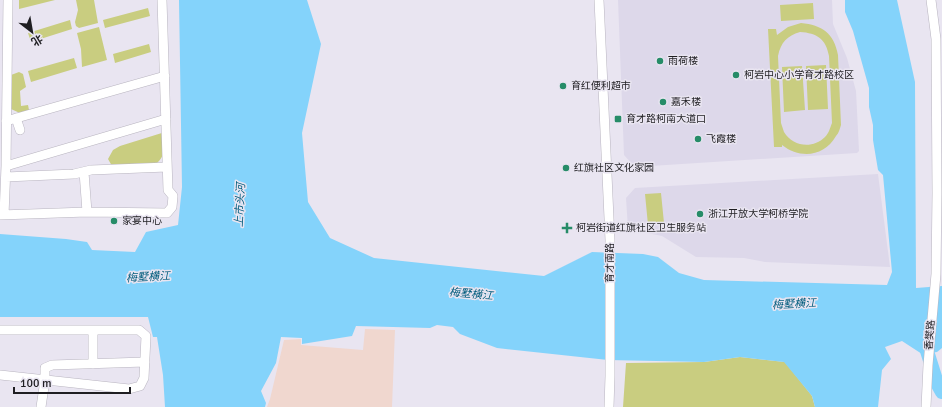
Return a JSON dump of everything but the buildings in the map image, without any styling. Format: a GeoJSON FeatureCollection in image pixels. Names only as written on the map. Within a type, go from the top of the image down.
{"type":"FeatureCollection","features":[{"type":"Feature","properties":{"kind":"street"},"geometry":{"type":"LineString","coordinates":[[8,0],[6,177],[2,215],[87,212],[167,213],[172,207],[173,196],[168,190],[162,0]]}},
{"type":"Feature","properties":{"kind":"street","name":"育才南路"},"geometry":{"type":"LineString","coordinates":[[599,0],[610,240],[609,407]]}},
{"type":"Feature","properties":{"kind":"street","name":"香樊路"},"geometry":{"type":"LineString","coordinates":[[926,407],[936,274],[937,193],[936,39],[931,0]]}},
{"type":"Feature","properties":{"kind":"street"},"geometry":{"type":"LineString","coordinates":[[6,121],[164,76]]}},
{"type":"Feature","properties":{"kind":"street"},"geometry":{"type":"LineString","coordinates":[[16,118],[20,130]]}},
{"type":"Feature","properties":{"kind":"street"},"geometry":{"type":"LineString","coordinates":[[6,166],[166,119]]}},
{"type":"Feature","properties":{"kind":"street"},"geometry":{"type":"LineString","coordinates":[[6,177],[74,174],[91,170],[167,167]]}},
{"type":"Feature","properties":{"kind":"street"},"geometry":{"type":"LineString","coordinates":[[84,172],[87,212]]}},
{"type":"Feature","properties":{"kind":"street"},"geometry":{"type":"LineString","coordinates":[[0,330],[139,330],[146,336],[144,378],[140,386],[129,389],[0,375]]}},
{"type":"Feature","properties":{"kind":"street"},"geometry":{"type":"LineString","coordinates":[[93,330],[93,364]]}},
{"type":"Feature","properties":{"kind":"street"},"geometry":{"type":"LineString","coordinates":[[41,407],[45,380],[45,368],[52,365],[145,362]]}},
{"type":"Feature","properties":{"kind":"shaded area","name":"柯岩中心小学育才路校区"},"geometry":{"type":"Polygon","coordinates":[[[618,0],[832,0],[833,24],[847,58],[856,91],[859,151],[857,153],[635,167],[624,155],[618,0]]]}},
{"type":"Feature","properties":{"kind":"shaded area"},"geometry":{"type":"Polygon","coordinates":[[[878,174],[890,267],[765,262],[744,258],[696,257],[662,236],[628,229],[626,198],[635,188],[878,174]]]}},
{"type":"Feature","properties":{"kind":"shaded area"},"geometry":{"type":"Polygon","coordinates":[[[365,329],[395,330],[392,407],[267,407],[284,340],[301,339],[301,345],[363,350],[365,329]]]}},
{"type":"Feature","properties":{"kind":"green space"},"geometry":{"type":"Polygon","coordinates":[[[19,0],[55,0],[19,9],[19,0]]]}},
{"type":"Feature","properties":{"kind":"green space"},"geometry":{"type":"Polygon","coordinates":[[[76,0],[94,0],[98,23],[79,28],[76,26],[75,22],[78,10],[76,0]]]}},
{"type":"Feature","properties":{"kind":"green space"},"geometry":{"type":"Polygon","coordinates":[[[813,3],[814,19],[781,21],[780,5],[813,3]]]}},
{"type":"Feature","properties":{"kind":"green space"},"geometry":{"type":"Polygon","coordinates":[[[148,8],[150,16],[105,28],[103,20],[148,8]]]}},
{"type":"Feature","properties":{"kind":"green space"},"geometry":{"type":"Polygon","coordinates":[[[70,20],[72,29],[31,42],[28,33],[70,20]]]}},
{"type":"Feature","properties":{"kind":"green space"},"geometry":{"type":"Polygon","coordinates":[[[801,23],[821,28],[830,36],[836,47],[838,55],[841,125],[838,133],[831,143],[818,152],[811,154],[796,152],[782,145],[782,147],[774,147],[768,29],[776,29],[777,35],[788,27],[801,23]],[[800,32],[785,40],[778,56],[781,123],[784,132],[793,141],[803,145],[809,145],[820,141],[825,137],[832,123],[828,50],[820,38],[800,32]]]}},
{"type":"Feature","properties":{"kind":"green space"},"geometry":{"type":"Polygon","coordinates":[[[99,27],[107,60],[82,67],[81,49],[77,33],[99,27]]]}},
{"type":"Feature","properties":{"kind":"green space"},"geometry":{"type":"Polygon","coordinates":[[[149,44],[151,52],[115,63],[113,54],[149,44]]]}},
{"type":"Feature","properties":{"kind":"green space"},"geometry":{"type":"Polygon","coordinates":[[[74,58],[77,68],[31,82],[28,71],[74,58]]]}},
{"type":"Feature","properties":{"kind":"green space"},"geometry":{"type":"Polygon","coordinates":[[[826,65],[828,109],[808,110],[806,66],[826,65]]]}},
{"type":"Feature","properties":{"kind":"green space"},"geometry":{"type":"Polygon","coordinates":[[[802,66],[805,110],[784,112],[782,67],[802,66]]]}},
{"type":"Feature","properties":{"kind":"green space"},"geometry":{"type":"Polygon","coordinates":[[[19,72],[23,74],[26,87],[20,91],[21,106],[28,105],[29,110],[22,114],[11,109],[11,75],[19,72]]]}},
{"type":"Feature","properties":{"kind":"green space"},"geometry":{"type":"Polygon","coordinates":[[[165,132],[165,145],[162,157],[156,164],[112,166],[108,159],[113,150],[120,146],[165,132]]]}},
{"type":"Feature","properties":{"kind":"green space"},"geometry":{"type":"Polygon","coordinates":[[[661,193],[664,223],[648,225],[645,194],[661,193]]]}},
{"type":"Feature","properties":{"kind":"green space"},"geometry":{"type":"Polygon","coordinates":[[[740,357],[785,362],[812,396],[815,407],[623,407],[626,363],[704,362],[740,357]]]}},
{"type":"Feature","properties":{"kind":"water"},"geometry":{"type":"Polygon","coordinates":[[[179,0],[307,0],[321,44],[302,133],[308,202],[330,238],[374,258],[544,276],[592,252],[643,254],[658,257],[679,273],[704,280],[887,285],[892,272],[883,175],[878,170],[873,140],[873,125],[869,107],[869,88],[853,31],[845,12],[845,0],[897,0],[915,82],[916,288],[942,286],[942,348],[937,352],[922,354],[902,341],[885,347],[891,359],[882,370],[878,407],[815,407],[812,396],[784,362],[740,357],[704,362],[608,360],[497,348],[460,334],[453,327],[437,325],[430,328],[356,326],[352,336],[302,344],[302,338],[281,337],[276,363],[261,391],[266,403],[265,407],[165,407],[163,375],[157,337],[153,337],[148,317],[0,317],[0,234],[66,239],[87,242],[92,250],[135,252],[146,232],[178,225],[182,187],[179,0]]]}},
{"type":"Feature","properties":{"kind":"waterway"},"geometry":{"type":"LineString","coordinates":[[927,351],[937,383],[942,392]]}},
{"type":"Feature","properties":{"kind":"place","name":"雨荷楼"},"geometry":{"type":"Point","coordinates":[660,61]}},
{"type":"Feature","properties":{"kind":"place","name":"柯岩中心小学育才路校区"},"geometry":{"type":"Point","coordinates":[736,75]}},
{"type":"Feature","properties":{"kind":"place","name":"育红便利超市"},"geometry":{"type":"Point","coordinates":[563,86]}},
{"type":"Feature","properties":{"kind":"place","name":"嘉禾楼"},"geometry":{"type":"Point","coordinates":[663,102]}},
{"type":"Feature","properties":{"kind":"place","name":"育才路柯南大道口"},"geometry":{"type":"Point","coordinates":[618,119]}},
{"type":"Feature","properties":{"kind":"place","name":"飞霞楼"},"geometry":{"type":"Point","coordinates":[698,139]}},
{"type":"Feature","properties":{"kind":"place","name":"红旗社区文化家园"},"geometry":{"type":"Point","coordinates":[566,168]}},
{"type":"Feature","properties":{"kind":"place","name":"浙江开放大学柯桥学院"},"geometry":{"type":"Point","coordinates":[700,214]}},
{"type":"Feature","properties":{"kind":"place","name":"家宴中心"},"geometry":{"type":"Point","coordinates":[114,221]}},
{"type":"Feature","properties":{"kind":"place","name":"柯岩街道红旗社区卫生服务站"},"geometry":{"type":"Point","coordinates":[567,228]}},
{"type":"Feature","properties":{"kind":"water label","name":"上市头河"},"geometry":{"type":"Point","coordinates":[240,205]}},
{"type":"Feature","properties":{"kind":"water label","name":"梅墅横江"},"geometry":{"type":"Point","coordinates":[148,277]}},
{"type":"Feature","properties":{"kind":"water label","name":"梅墅横江"},"geometry":{"type":"Point","coordinates":[471,294]}},
{"type":"Feature","properties":{"kind":"water label","name":"梅墅横江"},"geometry":{"type":"Point","coordinates":[794,304]}}]}
